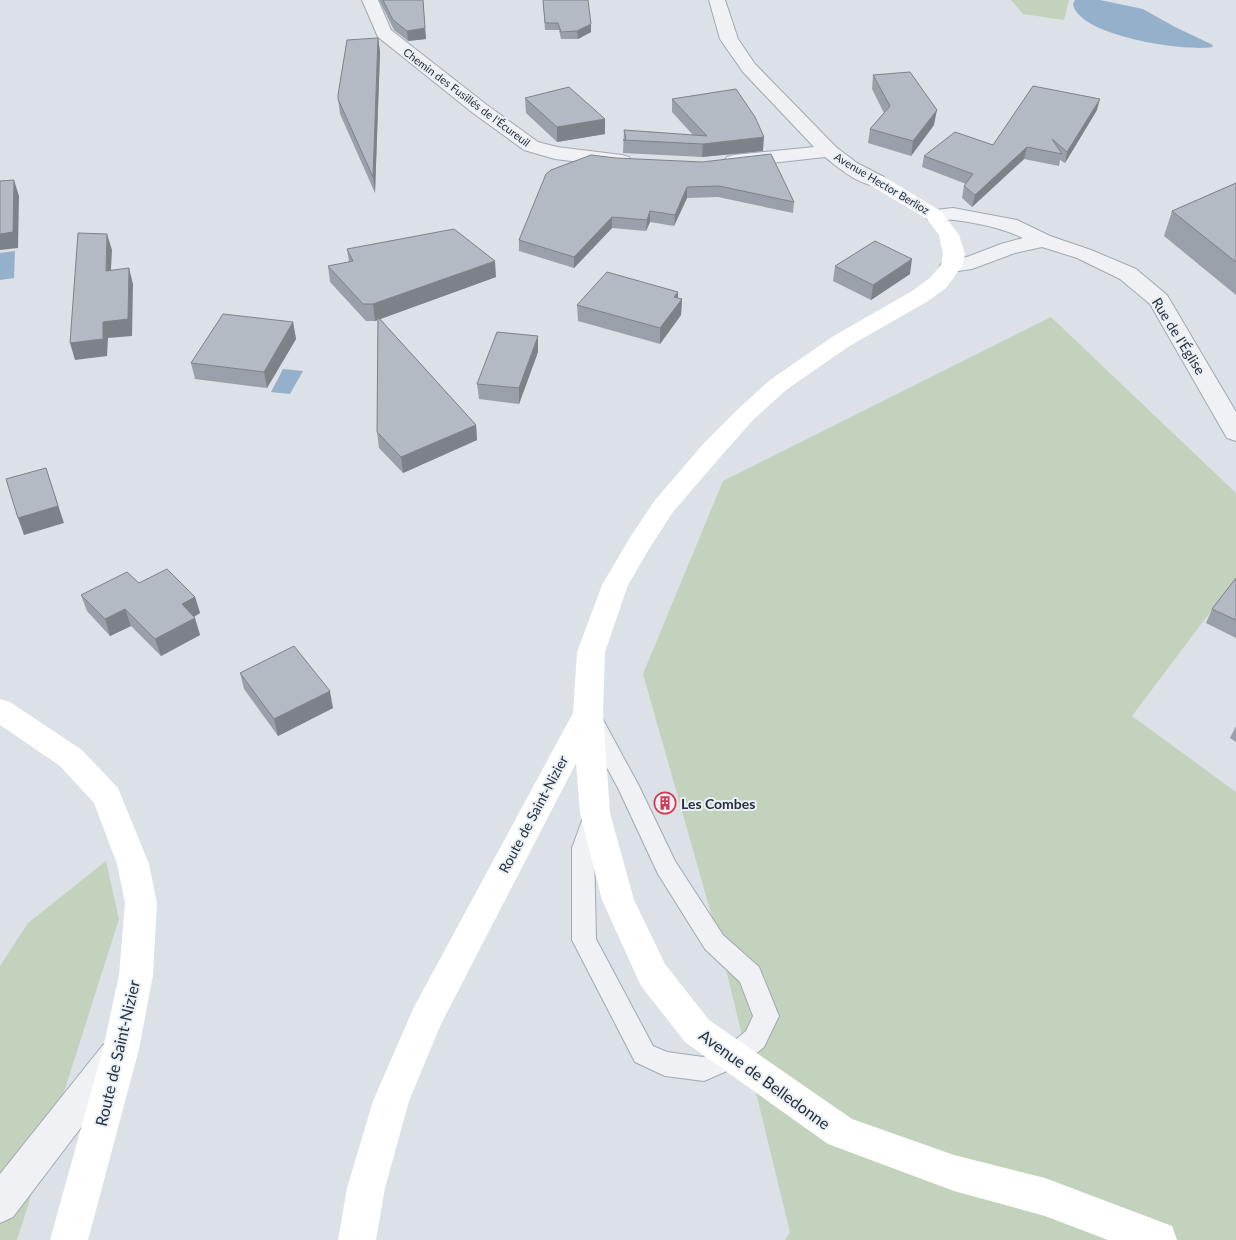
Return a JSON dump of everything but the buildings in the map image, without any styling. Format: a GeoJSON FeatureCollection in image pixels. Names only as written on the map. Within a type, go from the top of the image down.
{"type":"FeatureCollection","features":[{"type":"Feature","properties":{"kind":"main road","name":"Avenue Hector Berlioz"},"geometry":{"type":"LineString","coordinates":[[877,181],[934,215],[949,235],[954,254],[952,266]]}},
{"type":"Feature","properties":{"kind":"main road","name":"Route de Saint-Nizier"},"geometry":{"type":"LineString","coordinates":[[357,1240],[366,1188],[391,1102],[426,1018],[588,713],[591,652],[615,585],[638,545],[664,506],[746,414],[778,385],[826,352],[920,296],[938,283],[952,266]]}},
{"type":"Feature","properties":{"kind":"main road","name":"Route de Saint-Nizier"},"geometry":{"type":"LineString","coordinates":[[0,710],[42,736],[71,758],[107,797],[133,864],[141,903],[136,975],[121,1049],[69,1240]]}},
{"type":"Feature","properties":{"kind":"main road","name":"Avenue de Belledonne"},"geometry":{"type":"LineString","coordinates":[[588,713],[595,813],[618,900],[653,975],[697,1031],[841,1132],[954,1173],[1045,1197],[1158,1240]]}},
{"type":"Feature","properties":{"kind":"street","name":"Chemin des Fusillés de l'Écureuil"},"geometry":{"type":"LineString","coordinates":[[370,0],[384,33],[480,110],[531,146],[555,154],[644,162]]}},
{"type":"Feature","properties":{"kind":"street","name":"Avenue Hector Berlioz"},"geometry":{"type":"LineString","coordinates":[[717,0],[729,39],[749,68],[829,152],[877,181]]}},
{"type":"Feature","properties":{"kind":"street"},"geometry":{"type":"LineString","coordinates":[[712,164],[829,152]]}},
{"type":"Feature","properties":{"kind":"street","name":"Rue de l'Église"},"geometry":{"type":"LineString","coordinates":[[934,215],[953,214],[1010,224],[1043,240],[1084,254],[1128,274],[1159,300],[1236,433]]}},
{"type":"Feature","properties":{"kind":"street"},"geometry":{"type":"LineString","coordinates":[[952,266],[972,263],[1008,248],[1043,240]]}},
{"type":"Feature","properties":{"kind":"street"},"geometry":{"type":"LineString","coordinates":[[0,1204],[121,1049]]}},
{"type":"Feature","properties":{"kind":"lane"},"geometry":{"type":"LineString","coordinates":[[588,713],[628,786],[666,867],[714,942],[750,975],[766,1016],[755,1039],[734,1056],[704,1069],[665,1064],[644,1054],[584,940],[583,848],[595,813]]}},
{"type":"Feature","properties":{"kind":"green space"},"geometry":{"type":"Polygon","coordinates":[[[1011,0],[1069,0],[1064,20],[1023,14],[1011,0]]]}},
{"type":"Feature","properties":{"kind":"green space"},"geometry":{"type":"Polygon","coordinates":[[[1051,317],[1236,493],[1236,578],[1132,716],[1236,792],[1236,1240],[785,1240],[790,1232],[720,945],[643,674],[723,481],[1051,317]]]}},
{"type":"Feature","properties":{"kind":"green space"},"geometry":{"type":"Polygon","coordinates":[[[106,861],[119,919],[17,1240],[0,1240],[0,966],[28,923],[106,861]]]}},
{"type":"Feature","properties":{"kind":"water"},"geometry":{"type":"Polygon","coordinates":[[[1075,0],[1100,0],[1143,9],[1213,45],[1212,47],[1199,48],[1180,47],[1112,33],[1093,25],[1079,15],[1073,4],[1075,0]]]}},
{"type":"Feature","properties":{"kind":"water"},"geometry":{"type":"Polygon","coordinates":[[[15,251],[14,278],[0,280],[0,253],[15,251]]]}},
{"type":"Feature","properties":{"kind":"water"},"geometry":{"type":"Polygon","coordinates":[[[283,369],[303,371],[290,394],[271,392],[283,369]]]}},
{"type":"Feature","properties":{"kind":"place","name":"Les Combes"},"geometry":{"type":"Point","coordinates":[665,803]}}]}
